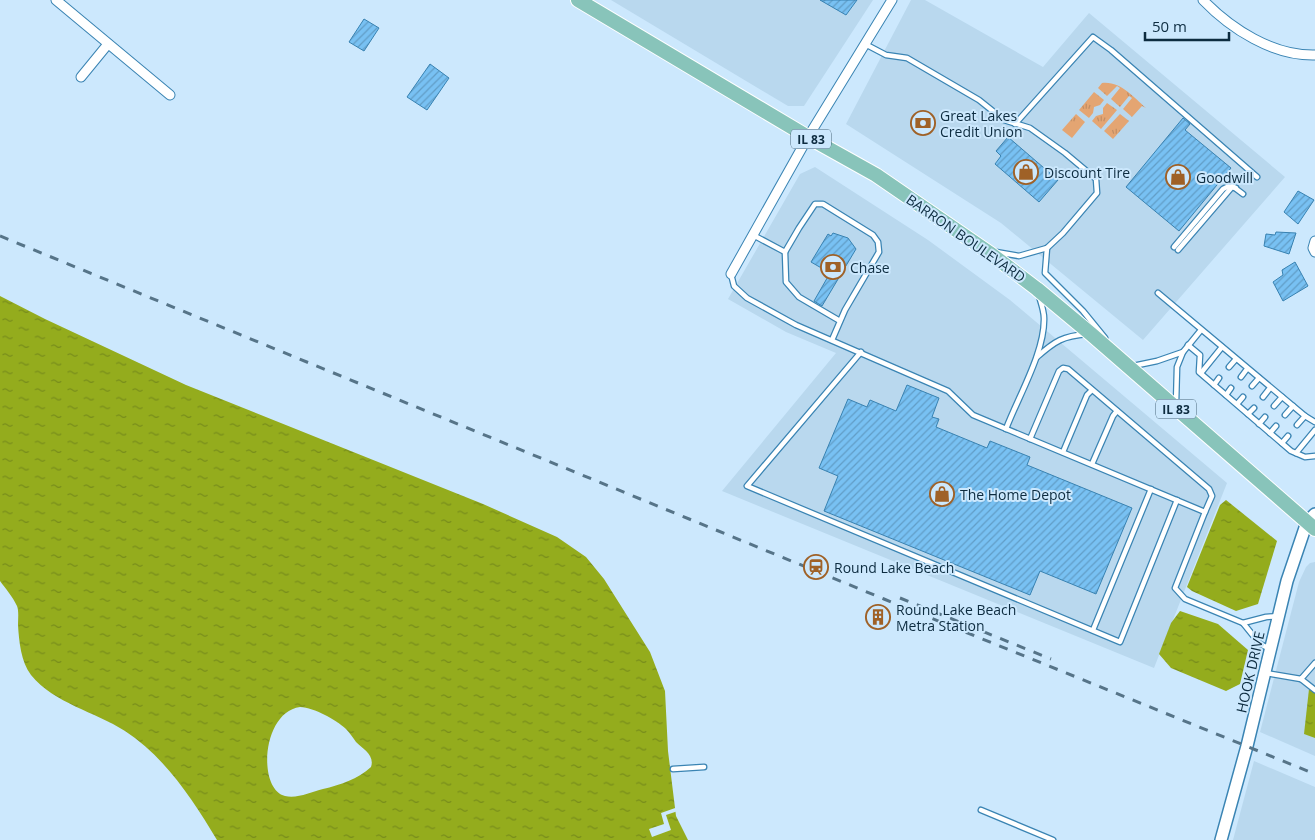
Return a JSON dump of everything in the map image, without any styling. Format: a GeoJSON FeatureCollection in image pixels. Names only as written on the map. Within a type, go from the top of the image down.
{"type":"FeatureCollection","features":[{"type":"Feature","properties":{"kind":"main road","name":"BARRON BOULEVARD"},"geometry":{"type":"LineString","coordinates":[[578,0],[808,137],[876,175],[986,251],[1037,289],[1312,522]]}},
{"type":"Feature","properties":{"kind":"street"},"geometry":{"type":"LineString","coordinates":[[56,0],[170,95]]}},
{"type":"Feature","properties":{"kind":"street"},"geometry":{"type":"LineString","coordinates":[[731,274],[808,137],[892,0]]}},
{"type":"Feature","properties":{"kind":"street"},"geometry":{"type":"LineString","coordinates":[[1202,0],[1237,31],[1264,44],[1315,55]]}},
{"type":"Feature","properties":{"kind":"street"},"geometry":{"type":"LineString","coordinates":[[81,78],[108,44]]}},
{"type":"Feature","properties":{"kind":"street"},"geometry":{"type":"LineString","coordinates":[[1315,241],[1313,248],[1315,252]]}},
{"type":"Feature","properties":{"kind":"street","name":"HOOK DRIVE"},"geometry":{"type":"LineString","coordinates":[[1221,840],[1245,756],[1287,581],[1312,522]]}},
{"type":"Feature","properties":{"kind":"lane"},"geometry":{"type":"LineString","coordinates":[[1015,124],[1093,37],[1111,50],[1257,177]]}},
{"type":"Feature","properties":{"kind":"lane"},"geometry":{"type":"LineString","coordinates":[[865,44],[886,55],[907,58],[979,100],[1004,120],[1030,128],[1065,153],[1096,179],[1097,193],[1064,233],[1047,248],[1019,256],[986,251]]}},
{"type":"Feature","properties":{"kind":"lane"},"geometry":{"type":"LineString","coordinates":[[1176,249],[1223,189],[1231,185],[1243,194]]}},
{"type":"Feature","properties":{"kind":"lane"},"geometry":{"type":"LineString","coordinates":[[832,340],[845,310],[879,252],[878,242],[873,235],[823,204],[815,204],[785,252],[786,282],[799,297],[840,321]]}},
{"type":"Feature","properties":{"kind":"lane"},"geometry":{"type":"LineString","coordinates":[[753,235],[785,252]]}},
{"type":"Feature","properties":{"kind":"lane"},"geometry":{"type":"LineString","coordinates":[[1047,248],[1045,273],[1083,311],[1127,366],[1158,361],[1182,352]]}},
{"type":"Feature","properties":{"kind":"lane"},"geometry":{"type":"LineString","coordinates":[[731,274],[734,286],[747,298],[796,325],[948,391],[973,416],[1205,512]]}},
{"type":"Feature","properties":{"kind":"lane"},"geometry":{"type":"LineString","coordinates":[[1006,429],[1036,358],[1043,330],[1044,317],[1037,289]]}},
{"type":"Feature","properties":{"kind":"lane"},"geometry":{"type":"LineString","coordinates":[[1158,293],[1270,388],[1315,422]]}},
{"type":"Feature","properties":{"kind":"lane"},"geometry":{"type":"LineString","coordinates":[[1178,410],[1175,399],[1177,367],[1182,352],[1201,330]]}},
{"type":"Feature","properties":{"kind":"lane"},"geometry":{"type":"LineString","coordinates":[[1036,358],[1054,342],[1071,336],[1090,334]]}},
{"type":"Feature","properties":{"kind":"lane"},"geometry":{"type":"LineString","coordinates":[[1188,345],[1200,355],[1199,372],[1282,443],[1305,457],[1315,456]]}},
{"type":"Feature","properties":{"kind":"lane"},"geometry":{"type":"LineString","coordinates":[[1201,373],[1222,348]]}},
{"type":"Feature","properties":{"kind":"lane"},"geometry":{"type":"LineString","coordinates":[[860,352],[747,486],[1120,642],[1177,500]]}},
{"type":"Feature","properties":{"kind":"lane"},"geometry":{"type":"LineString","coordinates":[[1229,367],[1236,359]]}},
{"type":"Feature","properties":{"kind":"lane"},"geometry":{"type":"LineString","coordinates":[[1030,439],[1059,371],[1063,368],[1068,369],[1209,489],[1212,496],[1175,588],[1185,599],[1243,623],[1260,644],[1270,649]]}},
{"type":"Feature","properties":{"kind":"lane"},"geometry":{"type":"LineString","coordinates":[[1241,377],[1248,369]]}},
{"type":"Feature","properties":{"kind":"lane"},"geometry":{"type":"LineString","coordinates":[[1214,385],[1219,378]]}},
{"type":"Feature","properties":{"kind":"lane"},"geometry":{"type":"LineString","coordinates":[[1252,386],[1259,378]]}},
{"type":"Feature","properties":{"kind":"lane"},"geometry":{"type":"LineString","coordinates":[[1226,395],[1231,388]]}},
{"type":"Feature","properties":{"kind":"lane"},"geometry":{"type":"LineString","coordinates":[[1263,396],[1270,388]]}},
{"type":"Feature","properties":{"kind":"lane"},"geometry":{"type":"LineString","coordinates":[[1063,452],[1087,395],[1092,390]]}},
{"type":"Feature","properties":{"kind":"lane"},"geometry":{"type":"LineString","coordinates":[[1237,404],[1242,397]]}},
{"type":"Feature","properties":{"kind":"lane"},"geometry":{"type":"LineString","coordinates":[[1274,406],[1282,397]]}},
{"type":"Feature","properties":{"kind":"lane"},"geometry":{"type":"LineString","coordinates":[[1285,415],[1293,406]]}},
{"type":"Feature","properties":{"kind":"lane"},"geometry":{"type":"LineString","coordinates":[[1248,414],[1254,408]]}},
{"type":"Feature","properties":{"kind":"lane"},"geometry":{"type":"LineString","coordinates":[[1092,464],[1113,416],[1118,411]]}},
{"type":"Feature","properties":{"kind":"lane"},"geometry":{"type":"LineString","coordinates":[[1297,425],[1305,416]]}},
{"type":"Feature","properties":{"kind":"lane"},"geometry":{"type":"LineString","coordinates":[[1260,424],[1265,417]]}},
{"type":"Feature","properties":{"kind":"lane"},"geometry":{"type":"LineString","coordinates":[[1270,433],[1276,426]]}},
{"type":"Feature","properties":{"kind":"lane"},"geometry":{"type":"LineString","coordinates":[[1296,453],[1315,430]]}},
{"type":"Feature","properties":{"kind":"lane"},"geometry":{"type":"LineString","coordinates":[[1282,443],[1288,436]]}},
{"type":"Feature","properties":{"kind":"lane"},"geometry":{"type":"LineString","coordinates":[[1093,630],[1151,489]]}},
{"type":"Feature","properties":{"kind":"lane"},"geometry":{"type":"LineString","coordinates":[[1243,623],[1278,616]]}},
{"type":"Feature","properties":{"kind":"lane"},"geometry":{"type":"LineString","coordinates":[[1300,679],[1315,663]]}},
{"type":"Feature","properties":{"kind":"lane"},"geometry":{"type":"LineString","coordinates":[[1265,673],[1300,679],[1315,690]]}},
{"type":"Feature","properties":{"kind":"lane"},"geometry":{"type":"LineString","coordinates":[[673,768],[704,767]]}},
{"type":"Feature","properties":{"kind":"lane"},"geometry":{"type":"LineString","coordinates":[[981,810],[1053,840]]}},
{"type":"Feature","properties":{"kind":"shaded area"},"geometry":{"type":"Polygon","coordinates":[[[611,0],[873,0],[804,106],[788,106],[611,0]]]}},
{"type":"Feature","properties":{"kind":"shaded area"},"geometry":{"type":"Polygon","coordinates":[[[911,0],[925,0],[1043,67],[1089,13],[1285,177],[1143,340],[1001,223],[846,124],[911,0]]]}},
{"type":"Feature","properties":{"kind":"shaded area"},"geometry":{"type":"Polygon","coordinates":[[[815,167],[928,240],[1010,300],[1227,483],[1154,668],[722,491],[836,353],[786,332],[728,299],[800,174],[815,167]]]}},
{"type":"Feature","properties":{"kind":"shaded area"},"geometry":{"type":"Polygon","coordinates":[[[1315,562],[1315,756],[1260,732],[1299,582],[1306,567],[1310,563],[1315,562]]]}},
{"type":"Feature","properties":{"kind":"shaded area"},"geometry":{"type":"Polygon","coordinates":[[[1254,761],[1315,787],[1315,840],[1233,840],[1254,761]]]}},
{"type":"Feature","properties":{"kind":"green space"},"geometry":{"type":"Polygon","coordinates":[[[1102,83],[1109,83],[1121,87],[1146,108],[1142,106],[1132,117],[1123,109],[1132,98],[1129,96],[1120,107],[1111,99],[1120,88],[1117,86],[1107,96],[1098,88],[1102,83]]]}},
{"type":"Feature","properties":{"kind":"green space"},"geometry":{"type":"Polygon","coordinates":[[[1094,92],[1104,100],[1100,105],[1094,107],[1093,113],[1089,118],[1079,110],[1094,92]]]}},
{"type":"Feature","properties":{"kind":"green space"},"geometry":{"type":"Polygon","coordinates":[[[1107,103],[1117,110],[1101,129],[1092,121],[1096,116],[1103,114],[1103,108],[1107,103]]]}},
{"type":"Feature","properties":{"kind":"green space"},"geometry":{"type":"Polygon","coordinates":[[[1076,114],[1085,122],[1072,138],[1062,130],[1076,114]]]}},
{"type":"Feature","properties":{"kind":"green space"},"geometry":{"type":"Polygon","coordinates":[[[1120,114],[1129,121],[1113,139],[1104,131],[1120,114]]]}},
{"type":"Feature","properties":{"kind":"water"},"geometry":{"type":"Polygon","coordinates":[[[0,296],[186,385],[483,504],[557,537],[586,557],[604,579],[650,652],[665,691],[668,751],[676,816],[688,840],[217,840],[177,780],[153,753],[125,731],[51,693],[31,675],[21,651],[17,606],[0,581],[0,296]],[[300,707],[287,712],[278,722],[271,736],[267,766],[270,780],[276,790],[285,796],[299,796],[355,778],[371,767],[370,756],[346,729],[336,721],[312,709],[300,707]]]}},
{"type":"Feature","properties":{"kind":"water"},"geometry":{"type":"Polygon","coordinates":[[[1226,500],[1277,541],[1258,604],[1236,611],[1187,587],[1220,505],[1226,500]]]}},
{"type":"Feature","properties":{"kind":"water"},"geometry":{"type":"Polygon","coordinates":[[[1180,611],[1218,624],[1248,650],[1240,684],[1226,691],[1171,668],[1159,654],[1171,623],[1180,611]]]}},
{"type":"Feature","properties":{"kind":"water"},"geometry":{"type":"Polygon","coordinates":[[[1309,689],[1315,693],[1315,738],[1304,734],[1309,689]]]}},
{"type":"Feature","properties":{"kind":"pier"},"geometry":{"type":"Polygon","coordinates":[[[678,807],[678,811],[666,815],[671,830],[652,837],[649,829],[664,824],[661,813],[678,807]]]}},
{"type":"Feature","properties":{"kind":"building"},"geometry":{"type":"Polygon","coordinates":[[[820,0],[857,0],[846,15],[820,0]]]}},
{"type":"Feature","properties":{"kind":"building"},"geometry":{"type":"Polygon","coordinates":[[[364,19],[379,28],[364,51],[349,42],[364,19]]]}},
{"type":"Feature","properties":{"kind":"building"},"geometry":{"type":"Polygon","coordinates":[[[430,64],[449,78],[427,110],[407,97],[430,64]]]}},
{"type":"Feature","properties":{"kind":"building","name":"Goodwill"},"geometry":{"type":"Polygon","coordinates":[[[1183,118],[1190,124],[1185,130],[1231,168],[1179,231],[1126,187],[1183,118]]]}},
{"type":"Feature","properties":{"kind":"building","name":"Discount Tire"},"geometry":{"type":"Polygon","coordinates":[[[1008,137],[1058,180],[1039,202],[995,164],[1001,156],[996,151],[1008,137]]]}},
{"type":"Feature","properties":{"kind":"building"},"geometry":{"type":"Polygon","coordinates":[[[1298,191],[1314,200],[1298,224],[1284,212],[1298,191]]]}},
{"type":"Feature","properties":{"kind":"building"},"geometry":{"type":"Polygon","coordinates":[[[1276,232],[1296,233],[1289,254],[1264,246],[1266,234],[1275,235],[1276,232]]]}},
{"type":"Feature","properties":{"kind":"building","name":"Chase"},"geometry":{"type":"Polygon","coordinates":[[[833,233],[848,238],[856,249],[822,306],[814,301],[830,273],[811,262],[828,234],[831,236],[833,233]]]}},
{"type":"Feature","properties":{"kind":"building"},"geometry":{"type":"Polygon","coordinates":[[[1295,262],[1308,286],[1283,301],[1273,282],[1283,275],[1282,270],[1295,262]]]}},
{"type":"Feature","properties":{"kind":"building","name":"The Home Depot"},"geometry":{"type":"Polygon","coordinates":[[[907,385],[939,398],[932,417],[939,419],[936,427],[987,448],[990,441],[1030,457],[1027,465],[1132,508],[1096,594],[1040,571],[1030,595],[824,511],[838,476],[819,468],[848,399],[867,407],[870,400],[896,411],[907,385]]]}},
{"type":"Feature","properties":{"kind":"building"},"geometry":{"type":"Polygon","coordinates":[[[871,607],[889,615],[884,627],[866,619],[871,607]]]}},
{"type":"Feature","properties":{"kind":"railway"},"geometry":{"type":"LineString","coordinates":[[0,236],[1315,774]]}},
{"type":"Feature","properties":{"kind":"railway"},"geometry":{"type":"LineString","coordinates":[[900,598],[1051,659]]}},
{"type":"Feature","properties":{"kind":"place","name":"Great Lakes Credit Union"},"geometry":{"type":"Point","coordinates":[923,123]}},
{"type":"Feature","properties":{"kind":"place","name":"Discount Tire"},"geometry":{"type":"Point","coordinates":[1026,172]}},
{"type":"Feature","properties":{"kind":"place","name":"Goodwill"},"geometry":{"type":"Point","coordinates":[1178,177]}},
{"type":"Feature","properties":{"kind":"place","name":"Chase"},"geometry":{"type":"Point","coordinates":[833,267]}},
{"type":"Feature","properties":{"kind":"place","name":"The Home Depot"},"geometry":{"type":"Point","coordinates":[942,494]}},
{"type":"Feature","properties":{"kind":"place","name":"Round Lake Beach"},"geometry":{"type":"Point","coordinates":[816,567]}},
{"type":"Feature","properties":{"kind":"place","name":"Round Lake Beach Metra Station"},"geometry":{"type":"Point","coordinates":[878,617]}}]}
